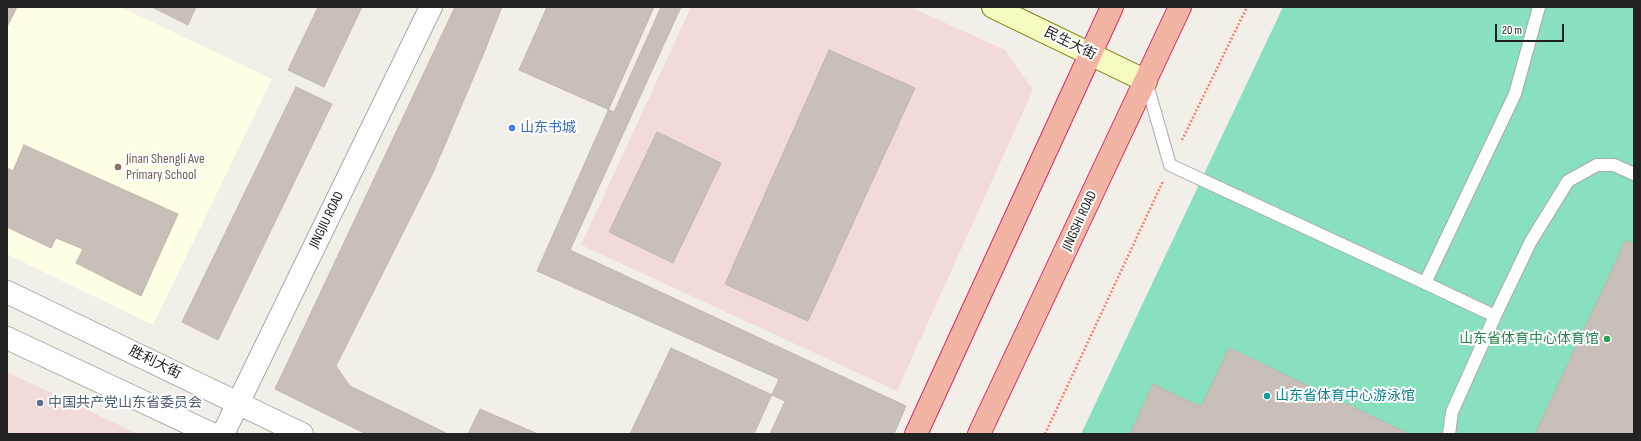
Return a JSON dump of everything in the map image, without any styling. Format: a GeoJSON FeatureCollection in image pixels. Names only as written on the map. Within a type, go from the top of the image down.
{"type":"FeatureCollection","features":[{"type":"Feature","properties":{"kind":"highway"},"geometry":{"type":"LineString","coordinates":[[916,434],[1112,7]]}},
{"type":"Feature","properties":{"kind":"highway","name":"JINGSHI ROAD"},"geometry":{"type":"LineString","coordinates":[[979,434],[1180,7]]}},
{"type":"Feature","properties":{"kind":"main road","name":"民生大街"},"geometry":{"type":"LineString","coordinates":[[993,7],[1146,81]]}},
{"type":"Feature","properties":{"kind":"street","name":"JINGJIU ROAD"},"geometry":{"type":"LineString","coordinates":[[223,434],[431,7]]}},
{"type":"Feature","properties":{"kind":"street","name":"胜利大街"},"geometry":{"type":"LineString","coordinates":[[7,292],[302,434]]}},
{"type":"Feature","properties":{"kind":"street"},"geometry":{"type":"LineString","coordinates":[[7,338],[212,434]]}},
{"type":"Feature","properties":{"kind":"lane"},"geometry":{"type":"LineString","coordinates":[[1425,283],[1515,94],[1539,7]]}},
{"type":"Feature","properties":{"kind":"lane"},"geometry":{"type":"LineString","coordinates":[[1146,81],[1170,165],[1495,316]]}},
{"type":"Feature","properties":{"kind":"lane"},"geometry":{"type":"LineString","coordinates":[[1449,434],[1452,412],[1495,316],[1531,241],[1568,182],[1597,165],[1614,165],[1634,174]]}},
{"type":"Feature","properties":{"kind":"path"},"geometry":{"type":"LineString","coordinates":[[1045,434],[1170,165],[1247,7]]}},
{"type":"Feature","properties":{"kind":"shaded area","name":"Jinan Shengli Ave Primary School"},"geometry":{"type":"Polygon","coordinates":[[[7,7],[120,7],[272,79],[153,325],[7,254],[7,7]]]}},
{"type":"Feature","properties":{"kind":"shaded area"},"geometry":{"type":"Polygon","coordinates":[[[691,7],[910,7],[1005,50],[1033,90],[897,391],[581,245],[691,7]]]}},
{"type":"Feature","properties":{"kind":"shaded area","name":"中国共产党山东省委员会"},"geometry":{"type":"Polygon","coordinates":[[[7,372],[138,434],[7,434],[7,372]]]}},
{"type":"Feature","properties":{"kind":"green space"},"geometry":{"type":"Polygon","coordinates":[[[1283,7],[1634,7],[1634,434],[1081,434],[1283,7]]]}},
{"type":"Feature","properties":{"kind":"building"},"geometry":{"type":"Polygon","coordinates":[[[7,7],[17,7],[7,27],[7,7]]]}},
{"type":"Feature","properties":{"kind":"building"},"geometry":{"type":"Polygon","coordinates":[[[152,7],[196,7],[188,25],[152,7]]]}},
{"type":"Feature","properties":{"kind":"building"},"geometry":{"type":"Polygon","coordinates":[[[318,7],[362,7],[324,87],[288,70],[318,7]]]}},
{"type":"Feature","properties":{"kind":"building","name":"山东书城"},"geometry":{"type":"Polygon","coordinates":[[[455,7],[681,7],[570,250],[906,406],[894,434],[366,434],[275,389],[455,7]]]}},
{"type":"Feature","properties":{"kind":"building","name":"山东书城"},"geometry":{"type":"Polygon","coordinates":[[[502,7],[654,7],[537,271],[779,379],[754,434],[538,434],[480,409],[468,434],[448,434],[350,386],[336,366],[432,175],[502,7]]]}},
{"type":"Feature","properties":{"kind":"building"},"geometry":{"type":"Polygon","coordinates":[[[547,7],[661,7],[614,112],[519,70],[547,7]]]}},
{"type":"Feature","properties":{"kind":"building"},"geometry":{"type":"Polygon","coordinates":[[[829,50],[915,88],[808,321],[725,284],[829,50]]]}},
{"type":"Feature","properties":{"kind":"building"},"geometry":{"type":"Polygon","coordinates":[[[296,87],[332,104],[218,340],[182,322],[296,87]]]}},
{"type":"Feature","properties":{"kind":"building"},"geometry":{"type":"Polygon","coordinates":[[[657,132],[721,163],[673,263],[609,232],[657,132]]]}},
{"type":"Feature","properties":{"kind":"building"},"geometry":{"type":"Polygon","coordinates":[[[24,145],[178,214],[141,296],[76,263],[83,249],[56,238],[51,248],[7,227],[7,168],[13,171],[24,145]]]}},
{"type":"Feature","properties":{"kind":"building","name":"山东省体育中心体育馆"},"geometry":{"type":"Polygon","coordinates":[[[1626,240],[1634,244],[1634,434],[1535,434],[1626,240]]]}},
{"type":"Feature","properties":{"kind":"building"},"geometry":{"type":"Polygon","coordinates":[[[671,348],[785,401],[770,434],[630,434],[671,348]]]}},
{"type":"Feature","properties":{"kind":"building","name":"山东省体育中心游泳馆"},"geometry":{"type":"Polygon","coordinates":[[[1229,348],[1409,434],[1130,434],[1153,384],[1201,407],[1229,348]]]}},
{"type":"Feature","properties":{"kind":"place","name":"山东书城"},"geometry":{"type":"Point","coordinates":[512,128]}},
{"type":"Feature","properties":{"kind":"place","name":"Jinan Shengli Ave Primary School"},"geometry":{"type":"Point","coordinates":[118,167]}},
{"type":"Feature","properties":{"kind":"place","name":"山东省体育中心体育馆"},"geometry":{"type":"Point","coordinates":[1607,339]}},
{"type":"Feature","properties":{"kind":"place","name":"山东省体育中心游泳馆"},"geometry":{"type":"Point","coordinates":[1267,396]}},
{"type":"Feature","properties":{"kind":"place","name":"中国共产党山东省委员会"},"geometry":{"type":"Point","coordinates":[40,403]}}]}
